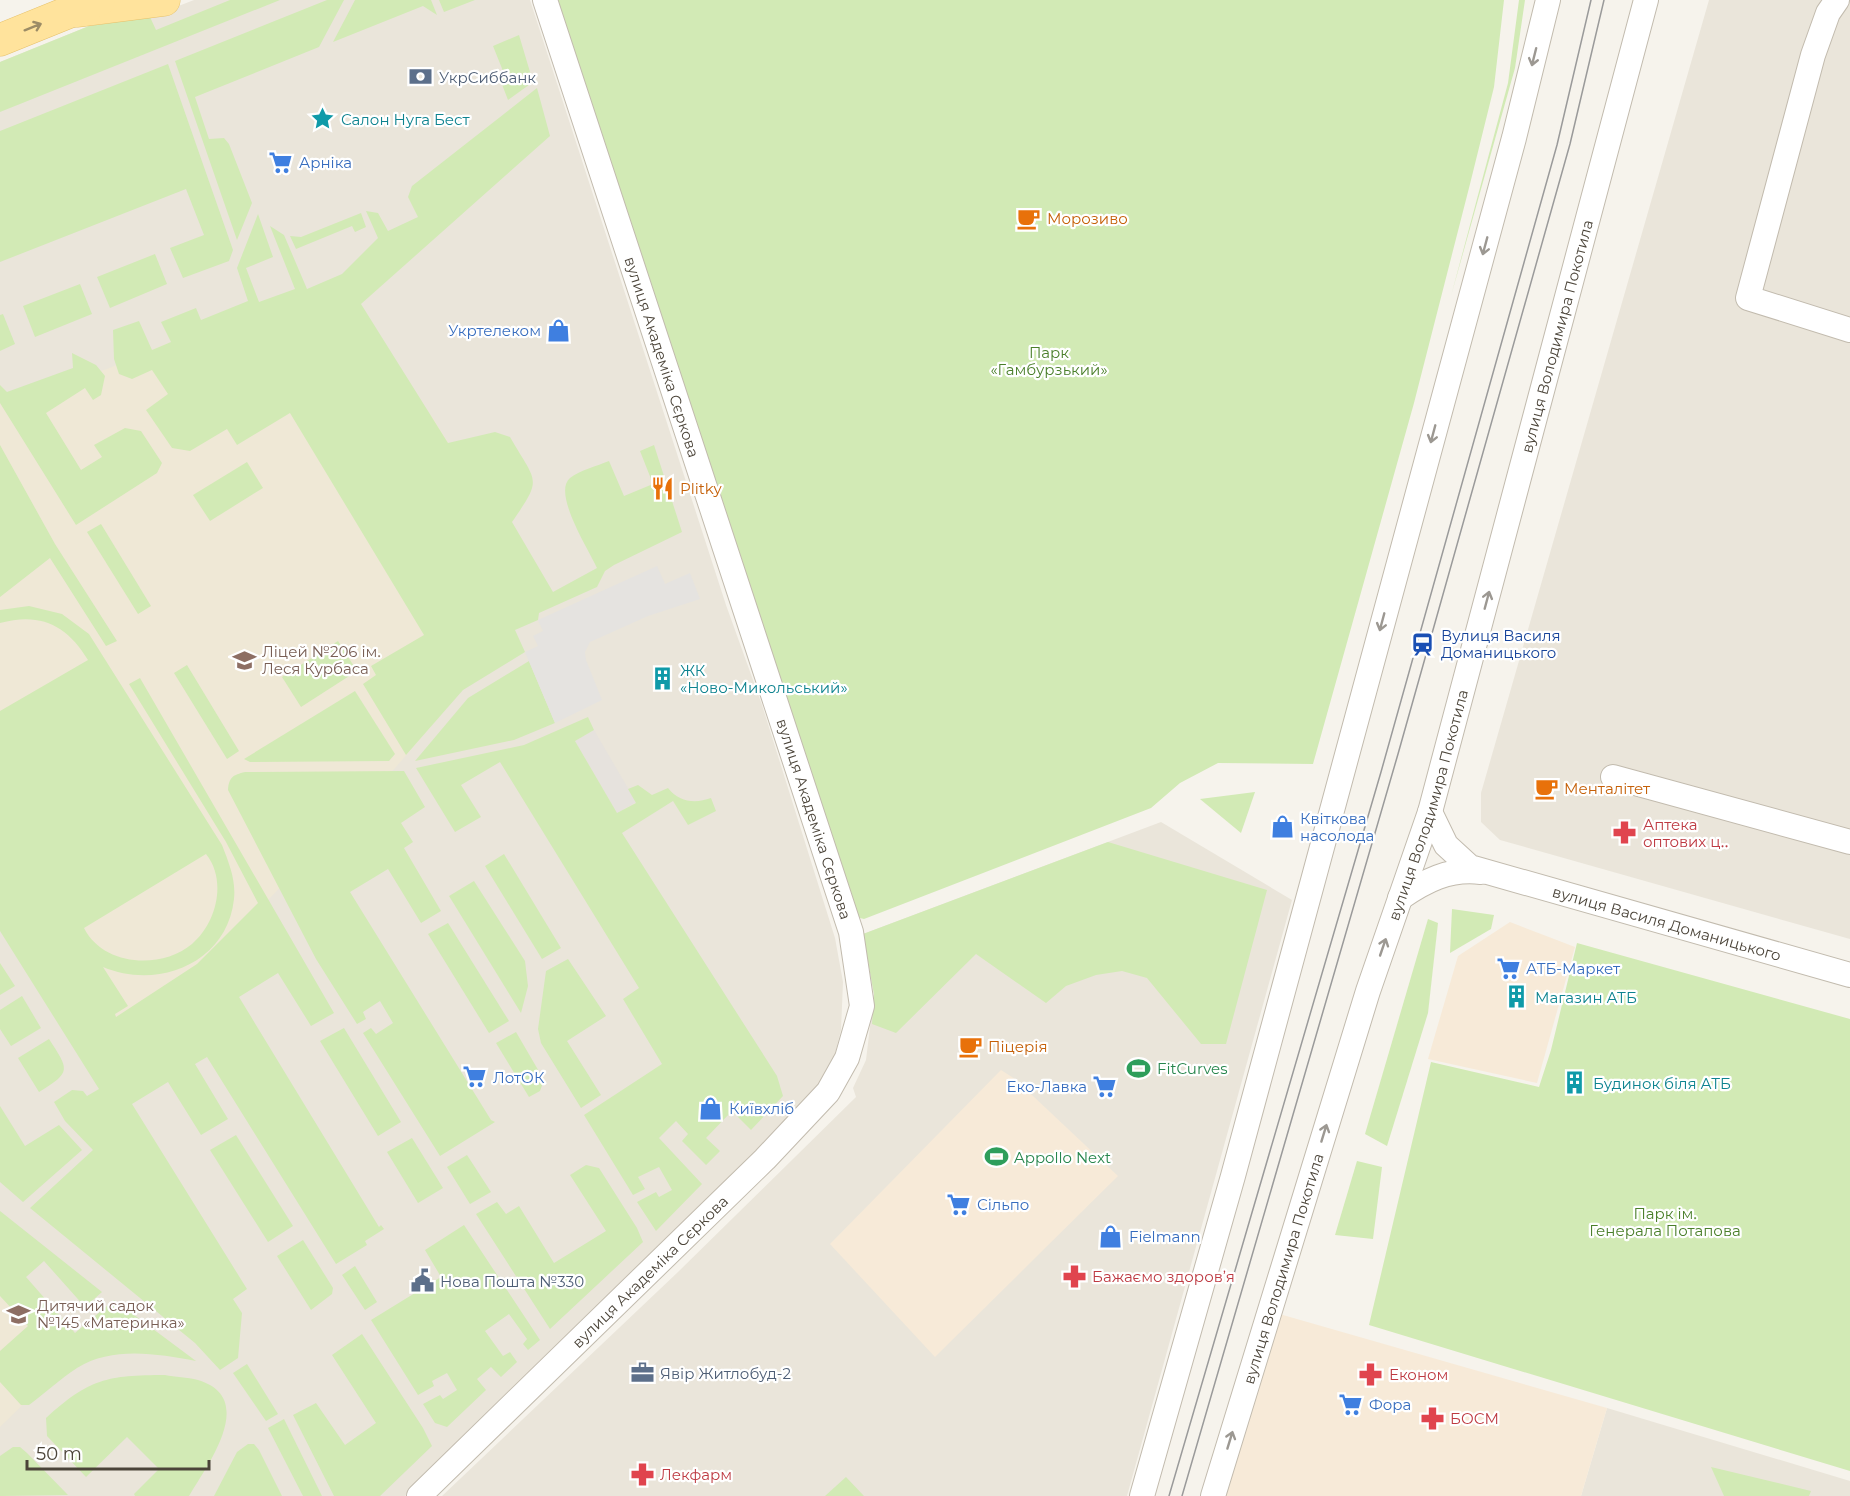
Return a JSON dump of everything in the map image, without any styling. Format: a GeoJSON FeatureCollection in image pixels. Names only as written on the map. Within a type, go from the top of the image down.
{"type":"FeatureCollection","features":[{"type":"Feature","properties":{"kind":"main road"},"geometry":{"type":"LineString","coordinates":[[0,40],[99,0]]}},
{"type":"Feature","properties":{"kind":"main road"},"geometry":{"type":"LineString","coordinates":[[65,14],[164,0]]}},
{"type":"Feature","properties":{"kind":"street","name":"вулиця Академіка Сєркова"},"geometry":{"type":"LineString","coordinates":[[419,1496],[765,1159],[828,1092],[847,1059],[862,1006],[851,932],[545,0]]}},
{"type":"Feature","properties":{"kind":"street"},"geometry":{"type":"LineString","coordinates":[[1142,1496],[1245,1131],[1514,138],[1548,0]]}},
{"type":"Feature","properties":{"kind":"street","name":"вулиця Володимира Покотила"},"geometry":{"type":"LineString","coordinates":[[1213,1496],[1368,991],[1430,812],[1646,0]]}},
{"type":"Feature","properties":{"kind":"street"},"geometry":{"type":"LineString","coordinates":[[1837,0],[1828,13],[1813,55],[1748,298],[1850,330]]}},
{"type":"Feature","properties":{"kind":"street"},"geometry":{"type":"LineString","coordinates":[[1613,777],[1850,842]]}},
{"type":"Feature","properties":{"kind":"street","name":"вулиця Василя Доманицького"},"geometry":{"type":"LineString","coordinates":[[1430,812],[1437,832],[1446,845],[1470,867],[1850,975]]}},
{"type":"Feature","properties":{"kind":"street","name":"вулиця Василя Доманицького"},"geometry":{"type":"LineString","coordinates":[[1400,898],[1421,884],[1450,872],[1468,870],[1486,873]]}},
{"type":"Feature","properties":{"kind":"shaded area"},"geometry":{"type":"Polygon","coordinates":[[[194,0],[530,0],[726,605],[762,705],[835,938],[843,982],[841,1030],[835,1054],[816,1090],[786,1129],[405,1496],[0,1496],[0,62],[89,26],[150,17],[194,0]]]}},
{"type":"Feature","properties":{"kind":"shaded area"},"geometry":{"type":"Polygon","coordinates":[[[1709,0],[1850,0],[1850,939],[1500,840],[1481,822],[1481,793],[1709,0]]]}},
{"type":"Feature","properties":{"kind":"shaded area","name":"Ліцей №206 ім. Леся Курбаса"},"geometry":{"type":"Polygon","coordinates":[[[171,342],[431,415],[543,596],[396,767],[269,899],[198,968],[114,1023],[0,846],[0,402],[107,369],[171,342]]]}},
{"type":"Feature","properties":{"kind":"shaded area"},"geometry":{"type":"Polygon","coordinates":[[[657,566],[665,584],[690,573],[700,599],[648,616],[590,642],[585,652],[586,660],[602,700],[555,723],[525,652],[538,646],[533,636],[543,631],[538,620],[657,566]]]}},
{"type":"Feature","properties":{"kind":"shaded area"},"geometry":{"type":"Polygon","coordinates":[[[594,730],[636,802],[617,813],[575,741],[594,730]]]}},
{"type":"Feature","properties":{"kind":"shaded area"},"geometry":{"type":"Polygon","coordinates":[[[1161,822],[1292,900],[1127,1496],[442,1496],[678,1272],[856,1097],[853,1088],[866,1060],[874,994],[863,934],[1161,822]]]}},
{"type":"Feature","properties":{"kind":"shaded area"},"geometry":{"type":"Polygon","coordinates":[[[1510,922],[1575,947],[1537,1083],[1428,1059],[1458,956],[1510,922]]]}},
{"type":"Feature","properties":{"kind":"shaded area"},"geometry":{"type":"Polygon","coordinates":[[[1001,1070],[1015,1079],[1118,1176],[935,1357],[830,1244],[1001,1070]]]}},
{"type":"Feature","properties":{"kind":"shaded area","name":"Дитячий садок №145 «Материнка»"},"geometry":{"type":"Polygon","coordinates":[[[0,1273],[74,1355],[0,1427],[0,1273]]]}},
{"type":"Feature","properties":{"kind":"shaded area"},"geometry":{"type":"Polygon","coordinates":[[[1276,1313],[1607,1408],[1581,1496],[1218,1496],[1276,1313]]]}},
{"type":"Feature","properties":{"kind":"shaded area"},"geometry":{"type":"Polygon","coordinates":[[[1607,1408],[1850,1481],[1850,1496],[1581,1496],[1607,1408]]]}},
{"type":"Feature","properties":{"kind":"green space"},"geometry":{"type":"Polygon","coordinates":[[[230,0],[280,0],[0,112],[0,62],[89,26],[150,17],[156,30],[230,0]]]}},
{"type":"Feature","properties":{"kind":"green space"},"geometry":{"type":"Polygon","coordinates":[[[327,0],[344,0],[319,47],[195,97],[209,139],[224,138],[229,144],[252,203],[237,240],[175,61],[327,0]]]}},
{"type":"Feature","properties":{"kind":"green space"},"geometry":{"type":"Polygon","coordinates":[[[355,0],[431,0],[437,15],[423,6],[333,42],[355,0]]]}},
{"type":"Feature","properties":{"kind":"green space"},"geometry":{"type":"Polygon","coordinates":[[[439,0],[475,0],[444,12],[439,0]]]}},
{"type":"Feature","properties":{"kind":"green space","name":"Парк «Гамбурзький»"},"geometry":{"type":"Polygon","coordinates":[[[554,0],[1504,0],[1494,87],[1470,184],[1414,403],[1313,764],[1218,763],[1180,783],[1151,808],[864,919],[852,916],[554,0]]]}},
{"type":"Feature","properties":{"kind":"green space"},"geometry":{"type":"Polygon","coordinates":[[[1519,0],[1525,0],[1515,68],[1451,296],[1508,83],[1519,0]]]}},
{"type":"Feature","properties":{"kind":"green space"},"geometry":{"type":"Polygon","coordinates":[[[519,35],[533,82],[508,100],[498,74],[503,71],[493,46],[519,35]]]}},
{"type":"Feature","properties":{"kind":"green space"},"geometry":{"type":"Polygon","coordinates":[[[168,64],[233,250],[229,261],[183,278],[170,248],[204,235],[186,189],[0,262],[0,131],[168,64]]]}},
{"type":"Feature","properties":{"kind":"green space"},"geometry":{"type":"Polygon","coordinates":[[[537,88],[550,136],[361,304],[448,443],[495,432],[510,437],[533,480],[529,496],[512,522],[553,592],[597,568],[574,522],[566,496],[566,485],[570,478],[579,473],[609,461],[624,496],[653,484],[640,451],[654,445],[682,532],[614,565],[605,571],[597,587],[539,613],[538,620],[515,630],[525,652],[463,690],[406,755],[363,684],[376,675],[371,666],[424,635],[290,413],[237,445],[227,429],[190,451],[172,448],[146,410],[168,394],[152,370],[132,379],[119,374],[114,359],[113,330],[139,321],[152,350],[171,342],[161,322],[196,308],[201,320],[248,301],[237,268],[258,214],[273,257],[246,268],[259,302],[295,289],[270,226],[284,235],[307,289],[342,274],[378,238],[366,211],[378,213],[388,231],[418,217],[408,197],[412,186],[537,88]]]}},
{"type":"Feature","properties":{"kind":"green space"},"geometry":{"type":"Polygon","coordinates":[[[361,213],[366,227],[355,232],[352,226],[296,249],[290,236],[301,237],[361,213]]]}},
{"type":"Feature","properties":{"kind":"green space"},"geometry":{"type":"Polygon","coordinates":[[[155,254],[167,284],[110,308],[97,277],[155,254]]]}},
{"type":"Feature","properties":{"kind":"green space"},"geometry":{"type":"Polygon","coordinates":[[[80,284],[92,314],[35,337],[23,306],[80,284]]]}},
{"type":"Feature","properties":{"kind":"green space"},"geometry":{"type":"Polygon","coordinates":[[[3,314],[15,344],[0,351],[0,315],[3,314]]]}},
{"type":"Feature","properties":{"kind":"green space"},"geometry":{"type":"Polygon","coordinates":[[[72,353],[96,365],[105,376],[101,395],[93,400],[85,388],[46,413],[81,470],[102,457],[94,445],[125,428],[141,431],[162,463],[157,473],[76,525],[0,403],[0,385],[7,392],[73,368],[72,353]]]}},
{"type":"Feature","properties":{"kind":"green space"},"geometry":{"type":"Polygon","coordinates":[[[0,445],[55,544],[117,641],[106,646],[50,558],[0,597],[0,445]]]}},
{"type":"Feature","properties":{"kind":"green space"},"geometry":{"type":"Polygon","coordinates":[[[247,462],[263,488],[210,521],[193,495],[247,462]]]}},
{"type":"Feature","properties":{"kind":"green space"},"geometry":{"type":"Polygon","coordinates":[[[101,524],[151,606],[138,614],[87,532],[101,524]]]}},
{"type":"Feature","properties":{"kind":"green space"},"geometry":{"type":"Polygon","coordinates":[[[29,606],[62,614],[89,634],[222,845],[231,872],[234,899],[229,922],[218,940],[204,955],[186,966],[166,973],[145,975],[124,973],[103,967],[128,1006],[115,1014],[116,1017],[197,964],[258,903],[226,842],[129,684],[140,678],[334,1013],[311,1026],[278,973],[239,997],[379,1227],[381,1225],[384,1229],[365,1241],[367,1245],[336,1264],[207,1057],[195,1064],[228,1119],[201,1135],[168,1082],[132,1104],[247,1289],[233,1299],[242,1313],[238,1358],[220,1370],[195,1343],[30,1208],[93,1150],[65,1121],[54,1102],[72,1090],[83,1091],[87,1096],[99,1089],[0,931],[0,711],[88,660],[71,638],[51,624],[28,619],[0,623],[0,610],[29,606]],[[206,854],[84,928],[93,941],[118,957],[149,960],[165,958],[179,952],[201,935],[213,913],[217,888],[212,864],[206,854]]]}},
{"type":"Feature","properties":{"kind":"green space"},"geometry":{"type":"Polygon","coordinates":[[[338,641],[357,671],[301,707],[282,677],[338,641]]]}},
{"type":"Feature","properties":{"kind":"green space"},"geometry":{"type":"Polygon","coordinates":[[[529,661],[555,723],[514,740],[415,761],[468,698],[529,661]]]}},
{"type":"Feature","properties":{"kind":"green space"},"geometry":{"type":"Polygon","coordinates":[[[187,665],[239,751],[227,759],[174,673],[187,665]]]}},
{"type":"Feature","properties":{"kind":"green space"},"geometry":{"type":"Polygon","coordinates":[[[355,691],[395,754],[389,761],[250,762],[244,759],[355,691]]]}},
{"type":"Feature","properties":{"kind":"green space"},"geometry":{"type":"Polygon","coordinates":[[[588,717],[594,730],[575,741],[617,813],[636,803],[628,789],[638,785],[652,795],[668,788],[672,793],[688,801],[711,798],[716,811],[688,825],[673,801],[622,833],[777,1076],[783,1096],[751,1130],[732,1111],[706,1138],[720,1151],[706,1165],[682,1141],[688,1134],[676,1121],[659,1138],[702,1184],[656,1231],[637,1202],[656,1192],[659,1197],[672,1190],[659,1167],[638,1177],[645,1189],[633,1195],[584,1115],[662,1064],[623,999],[639,988],[500,762],[461,785],[481,817],[455,832],[416,768],[524,745],[588,717]]]}},
{"type":"Feature","properties":{"kind":"green space"},"geometry":{"type":"Polygon","coordinates":[[[404,771],[425,807],[401,823],[413,842],[404,848],[441,911],[421,923],[388,869],[350,892],[491,1120],[495,1122],[440,1156],[363,1033],[371,1028],[376,1034],[393,1023],[380,1001],[363,1012],[366,1019],[357,1024],[316,959],[228,790],[232,777],[245,772],[404,771]]]}},
{"type":"Feature","properties":{"kind":"green space"},"geometry":{"type":"Polygon","coordinates":[[[1255,792],[1241,833],[1200,799],[1255,792]]]}},
{"type":"Feature","properties":{"kind":"green space"},"geometry":{"type":"Polygon","coordinates":[[[1108,842],[1267,890],[1226,1044],[1201,1044],[1147,978],[1122,971],[1096,975],[1066,986],[1046,1003],[976,954],[896,1033],[872,1024],[874,994],[863,934],[1108,842]]]}},
{"type":"Feature","properties":{"kind":"green space"},"geometry":{"type":"Polygon","coordinates":[[[504,854],[561,948],[542,959],[485,866],[504,854]]]}},
{"type":"Feature","properties":{"kind":"green space"},"geometry":{"type":"Polygon","coordinates":[[[474,881],[525,961],[528,986],[521,1013],[449,896],[474,881]]]}},
{"type":"Feature","properties":{"kind":"green space"},"geometry":{"type":"Polygon","coordinates":[[[1452,909],[1494,915],[1491,929],[1450,953],[1452,909]]]}},
{"type":"Feature","properties":{"kind":"green space"},"geometry":{"type":"Polygon","coordinates":[[[1428,919],[1438,923],[1428,1013],[1387,1146],[1365,1134],[1428,919]]]}},
{"type":"Feature","properties":{"kind":"green space"},"geometry":{"type":"Polygon","coordinates":[[[448,923],[509,1021],[489,1033],[428,934],[448,923]]]}},
{"type":"Feature","properties":{"kind":"green space","name":"Парк ім. Генерала Потапова"},"geometry":{"type":"Polygon","coordinates":[[[1577,943],[1850,1019],[1850,1471],[1369,1325],[1431,1062],[1539,1087],[1551,1050],[1577,943]]]}},
{"type":"Feature","properties":{"kind":"green space"},"geometry":{"type":"Polygon","coordinates":[[[568,959],[606,1016],[567,1041],[601,1095],[581,1108],[541,1043],[538,1029],[546,971],[568,959]]]}},
{"type":"Feature","properties":{"kind":"green space"},"geometry":{"type":"Polygon","coordinates":[[[0,963],[15,986],[0,995],[0,963]]]}},
{"type":"Feature","properties":{"kind":"green space"},"geometry":{"type":"Polygon","coordinates":[[[22,996],[41,1028],[11,1046],[0,1029],[0,1010],[22,996]]]}},
{"type":"Feature","properties":{"kind":"green space"},"geometry":{"type":"Polygon","coordinates":[[[344,1028],[401,1122],[378,1136],[320,1041],[344,1028]]]}},
{"type":"Feature","properties":{"kind":"green space"},"geometry":{"type":"Polygon","coordinates":[[[516,1032],[544,1080],[540,1091],[529,1097],[496,1043],[516,1032]]]}},
{"type":"Feature","properties":{"kind":"green space"},"geometry":{"type":"Polygon","coordinates":[[[49,1039],[61,1058],[64,1070],[57,1080],[39,1092],[18,1058],[49,1039]]]}},
{"type":"Feature","properties":{"kind":"green space"},"geometry":{"type":"Polygon","coordinates":[[[0,1106],[25,1146],[59,1125],[82,1150],[23,1202],[0,1182],[0,1106]]]}},
{"type":"Feature","properties":{"kind":"green space"},"geometry":{"type":"Polygon","coordinates":[[[236,1135],[293,1226],[268,1242],[210,1150],[236,1135]]]}},
{"type":"Feature","properties":{"kind":"green space"},"geometry":{"type":"Polygon","coordinates":[[[412,1138],[443,1188],[418,1203],[387,1152],[412,1138]]]}},
{"type":"Feature","properties":{"kind":"green space"},"geometry":{"type":"Polygon","coordinates":[[[467,1155],[491,1192],[470,1204],[447,1167],[467,1155]]]}},
{"type":"Feature","properties":{"kind":"green space"},"geometry":{"type":"Polygon","coordinates":[[[1357,1161],[1382,1167],[1373,1239],[1335,1235],[1357,1161]]]}},
{"type":"Feature","properties":{"kind":"green space"},"geometry":{"type":"Polygon","coordinates":[[[586,1165],[599,1168],[637,1228],[643,1242],[550,1329],[476,1214],[497,1202],[506,1214],[519,1206],[554,1263],[606,1231],[570,1175],[586,1165]]]}},
{"type":"Feature","properties":{"kind":"green space"},"geometry":{"type":"Polygon","coordinates":[[[0,1211],[102,1292],[85,1307],[44,1261],[26,1277],[75,1333],[114,1300],[196,1361],[151,1354],[120,1354],[105,1357],[77,1368],[29,1405],[21,1405],[0,1382],[0,1351],[28,1326],[0,1296],[0,1211]]]}},
{"type":"Feature","properties":{"kind":"green space"},"geometry":{"type":"Polygon","coordinates":[[[464,1225],[540,1340],[528,1350],[523,1344],[527,1339],[509,1314],[485,1331],[503,1356],[510,1352],[517,1362],[501,1377],[491,1367],[477,1379],[486,1390],[447,1427],[435,1423],[423,1404],[440,1395],[443,1399],[457,1390],[447,1373],[432,1381],[434,1386],[418,1395],[371,1320],[441,1277],[425,1250],[464,1225]]]}},
{"type":"Feature","properties":{"kind":"green space"},"geometry":{"type":"Polygon","coordinates":[[[303,1240],[333,1288],[332,1294],[311,1310],[277,1256],[303,1240]]]}},
{"type":"Feature","properties":{"kind":"green space"},"geometry":{"type":"Polygon","coordinates":[[[355,1266],[377,1302],[365,1310],[342,1275],[355,1266]]]}},
{"type":"Feature","properties":{"kind":"green space"},"geometry":{"type":"Polygon","coordinates":[[[362,1334],[423,1428],[432,1446],[380,1496],[334,1496],[293,1415],[316,1403],[345,1445],[376,1423],[332,1355],[362,1334]]]}},
{"type":"Feature","properties":{"kind":"green space"},"geometry":{"type":"Polygon","coordinates":[[[247,1364],[278,1414],[266,1421],[233,1373],[247,1364]]]}},
{"type":"Feature","properties":{"kind":"green space"},"geometry":{"type":"Polygon","coordinates":[[[165,1375],[198,1380],[216,1389],[225,1401],[227,1416],[223,1433],[207,1467],[189,1496],[135,1496],[134,1494],[159,1469],[127,1437],[86,1477],[47,1436],[46,1418],[87,1387],[113,1378],[165,1375]]]}},
{"type":"Feature","properties":{"kind":"green space"},"geometry":{"type":"Polygon","coordinates":[[[284,1419],[322,1496],[303,1496],[268,1428],[284,1419]]]}},
{"type":"Feature","properties":{"kind":"green space"},"geometry":{"type":"Polygon","coordinates":[[[248,1444],[254,1444],[259,1450],[282,1496],[214,1496],[237,1452],[248,1444]]]}},
{"type":"Feature","properties":{"kind":"green space"},"geometry":{"type":"Polygon","coordinates":[[[13,1447],[20,1447],[27,1453],[68,1495],[0,1496],[0,1456],[13,1447]]]}},
{"type":"Feature","properties":{"kind":"green space"},"geometry":{"type":"Polygon","coordinates":[[[1711,1467],[1811,1491],[1809,1496],[1724,1496],[1711,1467]]]}},
{"type":"Feature","properties":{"kind":"green space"},"geometry":{"type":"Polygon","coordinates":[[[846,1477],[864,1496],[825,1496],[846,1477]]]}},
{"type":"Feature","properties":{"kind":"tram line"},"geometry":{"type":"LineString","coordinates":[[1169,1496],[1381,772],[1557,145],[1591,0]]}},
{"type":"Feature","properties":{"kind":"tram line"},"geometry":{"type":"LineString","coordinates":[[1182,1496],[1398,754],[1570,144],[1604,0]]}},
{"type":"Feature","properties":{"kind":"place","name":"УкрСиббанк"},"geometry":{"type":"Point","coordinates":[421,77]}},
{"type":"Feature","properties":{"kind":"place","name":"Салон Нуга Бест"},"geometry":{"type":"Point","coordinates":[323,119]}},
{"type":"Feature","properties":{"kind":"place","name":"Арніка"},"geometry":{"type":"Point","coordinates":[281,162]}},
{"type":"Feature","properties":{"kind":"place","name":"Морозиво"},"geometry":{"type":"Point","coordinates":[1029,218]}},
{"type":"Feature","properties":{"kind":"place","name":"Укртелеком"},"geometry":{"type":"Point","coordinates":[559,330]}},
{"type":"Feature","properties":{"kind":"place","name":"Plitky"},"geometry":{"type":"Point","coordinates":[662,488]}},
{"type":"Feature","properties":{"kind":"place","name":"Вулиця Василя Доманицького"},"geometry":{"type":"Point","coordinates":[1423,644]}},
{"type":"Feature","properties":{"kind":"place","name":"Ліцей №206 ім. Леся Курбаса"},"geometry":{"type":"Point","coordinates":[244,660]}},
{"type":"Feature","properties":{"kind":"place","name":"ЖК «Ново-Микольський»"},"geometry":{"type":"Point","coordinates":[662,679]}},
{"type":"Feature","properties":{"kind":"place","name":"Менталітет"},"geometry":{"type":"Point","coordinates":[1546,788]}},
{"type":"Feature","properties":{"kind":"place","name":"Квіткова насолода"},"geometry":{"type":"Point","coordinates":[1282,827]}},
{"type":"Feature","properties":{"kind":"place","name":"Аптека оптових ц‥"},"geometry":{"type":"Point","coordinates":[1625,833]}},
{"type":"Feature","properties":{"kind":"place","name":"АТБ-Маркет"},"geometry":{"type":"Point","coordinates":[1508,968]}},
{"type":"Feature","properties":{"kind":"place","name":"Магазин АТБ"},"geometry":{"type":"Point","coordinates":[1517,997]}},
{"type":"Feature","properties":{"kind":"place","name":"Піцерія"},"geometry":{"type":"Point","coordinates":[970,1046]}},
{"type":"Feature","properties":{"kind":"place","name":"FitCurves"},"geometry":{"type":"Point","coordinates":[1139,1068]}},
{"type":"Feature","properties":{"kind":"place","name":"ЛотОК"},"geometry":{"type":"Point","coordinates":[475,1077]}},
{"type":"Feature","properties":{"kind":"place","name":"Будинок біля АТБ"},"geometry":{"type":"Point","coordinates":[1575,1083]}},
{"type":"Feature","properties":{"kind":"place","name":"Еко-Лавка"},"geometry":{"type":"Point","coordinates":[1105,1086]}},
{"type":"Feature","properties":{"kind":"place","name":"Київхліб"},"geometry":{"type":"Point","coordinates":[711,1108]}},
{"type":"Feature","properties":{"kind":"place","name":"Appollo Next"},"geometry":{"type":"Point","coordinates":[996,1157]}},
{"type":"Feature","properties":{"kind":"place","name":"Сільпо"},"geometry":{"type":"Point","coordinates":[959,1204]}},
{"type":"Feature","properties":{"kind":"place","name":"Fielmann"},"geometry":{"type":"Point","coordinates":[1111,1236]}},
{"type":"Feature","properties":{"kind":"place","name":"Бажаємо здоровʼя"},"geometry":{"type":"Point","coordinates":[1074,1276]}},
{"type":"Feature","properties":{"kind":"place","name":"Нова Пошта №330"},"geometry":{"type":"Point","coordinates":[422,1281]}},
{"type":"Feature","properties":{"kind":"place","name":"Дитячий садок №145 «Материнка»"},"geometry":{"type":"Point","coordinates":[19,1314]}},
{"type":"Feature","properties":{"kind":"place","name":"Явір Житлобуд-2"},"geometry":{"type":"Point","coordinates":[642,1373]}},
{"type":"Feature","properties":{"kind":"place","name":"Економ"},"geometry":{"type":"Point","coordinates":[1371,1374]}},
{"type":"Feature","properties":{"kind":"place","name":"Фора"},"geometry":{"type":"Point","coordinates":[1351,1404]}},
{"type":"Feature","properties":{"kind":"place","name":"БОСМ"},"geometry":{"type":"Point","coordinates":[1432,1418]}},
{"type":"Feature","properties":{"kind":"place","name":"Лекфарм"},"geometry":{"type":"Point","coordinates":[642,1474]}}]}
